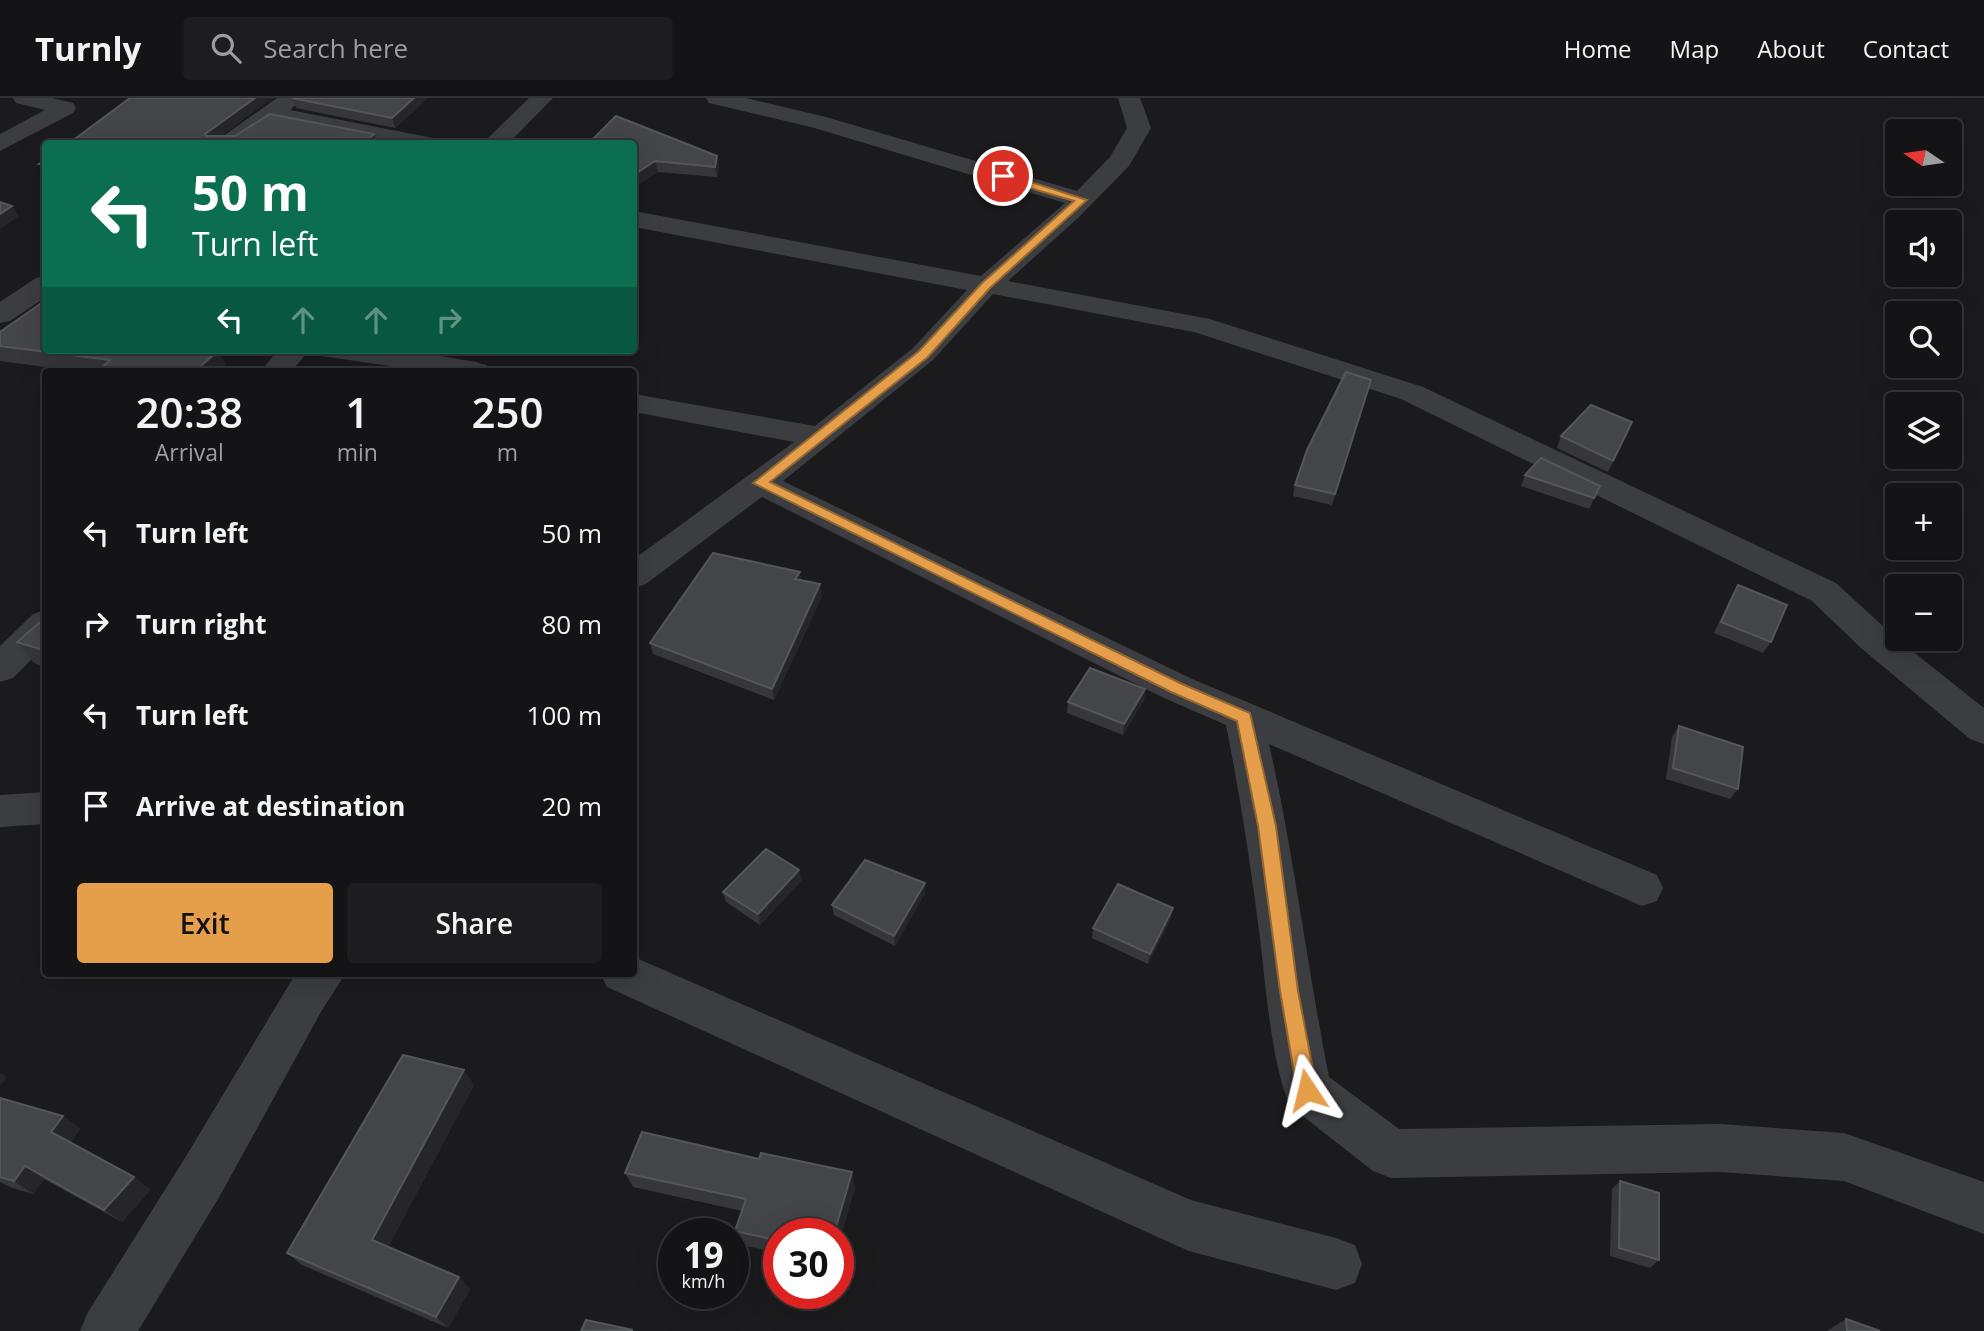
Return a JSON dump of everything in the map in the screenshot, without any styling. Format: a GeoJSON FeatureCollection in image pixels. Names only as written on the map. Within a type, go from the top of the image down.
{"type":"FeatureCollection","features":[{"type":"Feature","properties":{"kind":"street"},"geometry":{"type":"LineString","coordinates":[[0,144],[65,108],[24,98]]}},
{"type":"Feature","properties":{"kind":"street"},"geometry":{"type":"LineString","coordinates":[[230,140],[292,98]]}},
{"type":"Feature","properties":{"kind":"street"},"geometry":{"type":"LineString","coordinates":[[498,140],[542,98]]}},
{"type":"Feature","properties":{"kind":"street"},"geometry":{"type":"LineString","coordinates":[[717,98],[818,122],[1082,200]]}},
{"type":"Feature","properties":{"kind":"street"},"geometry":{"type":"LineString","coordinates":[[637,574],[821,437],[923,354],[986,286],[1082,200],[1121,161],[1139,128],[1129,98]]}},
{"type":"Feature","properties":{"kind":"street"},"geometry":{"type":"LineString","coordinates":[[270,113],[408,140]]}},
{"type":"Feature","properties":{"kind":"street"},"geometry":{"type":"LineString","coordinates":[[637,220],[1200,325],[1412,393],[1824,592],[1874,639],[1984,729]]}},
{"type":"Feature","properties":{"kind":"street"},"geometry":{"type":"LineString","coordinates":[[0,315],[42,287]]}},
{"type":"Feature","properties":{"kind":"street"},"geometry":{"type":"LineString","coordinates":[[279,368],[291,354]]}},
{"type":"Feature","properties":{"kind":"street"},"geometry":{"type":"LineString","coordinates":[[378,354],[460,368]]}},
{"type":"Feature","properties":{"kind":"street"},"geometry":{"type":"LineString","coordinates":[[637,403],[821,437]]}},
{"type":"Feature","properties":{"kind":"street"},"geometry":{"type":"LineString","coordinates":[[760,483],[1177,688],[1642,888]]}},
{"type":"Feature","properties":{"kind":"street"},"geometry":{"type":"LineString","coordinates":[[0,668],[42,627]]}},
{"type":"Feature","properties":{"kind":"street"},"geometry":{"type":"LineString","coordinates":[[1244,717],[1267,826],[1289,991],[1307,1090],[1391,1154],[1720,1148],[1844,1157],[1984,1208]]}},
{"type":"Feature","properties":{"kind":"street"},"geometry":{"type":"LineString","coordinates":[[0,811],[42,808]]}},
{"type":"Feature","properties":{"kind":"street"},"geometry":{"type":"LineString","coordinates":[[107,1331],[203,1176],[306,995],[320,977]]}},
{"type":"Feature","properties":{"kind":"street"},"geometry":{"type":"LineString","coordinates":[[632,977],[1189,1225],[1336,1264]]}},
{"type":"Feature","properties":{"kind":"building"},"geometry":{"type":"Polygon","coordinates":[[[130,98],[255,98],[205,134],[207,136],[235,136],[270,114],[374,134],[367,140],[73,140],[130,98]]]}},
{"type":"Feature","properties":{"kind":"building"},"geometry":{"type":"Polygon","coordinates":[[[292,98],[414,98],[392,118],[292,98]]]}},
{"type":"Feature","properties":{"kind":"building"},"geometry":{"type":"Polygon","coordinates":[[[616,116],[717,156],[715,167],[655,161],[637,173],[637,140],[592,140],[616,116]]]}},
{"type":"Feature","properties":{"kind":"building"},"geometry":{"type":"Polygon","coordinates":[[[0,202],[12,206],[0,214],[0,202]]]}},
{"type":"Feature","properties":{"kind":"building"},"geometry":{"type":"Polygon","coordinates":[[[42,303],[42,351],[0,346],[0,332],[42,303]]]}},
{"type":"Feature","properties":{"kind":"building"},"geometry":{"type":"Polygon","coordinates":[[[63,354],[215,354],[198,368],[101,368],[110,360],[63,354]]]}},
{"type":"Feature","properties":{"kind":"building"},"geometry":{"type":"Polygon","coordinates":[[[1346,372],[1371,380],[1335,494],[1295,485],[1307,450],[1346,372]]]}},
{"type":"Feature","properties":{"kind":"building"},"geometry":{"type":"Polygon","coordinates":[[[1591,405],[1632,422],[1613,461],[1561,436],[1591,405]]]}},
{"type":"Feature","properties":{"kind":"building"},"geometry":{"type":"Polygon","coordinates":[[[1541,458],[1600,486],[1594,498],[1525,475],[1541,458]]]}},
{"type":"Feature","properties":{"kind":"building"},"geometry":{"type":"Polygon","coordinates":[[[713,553],[800,572],[795,579],[820,584],[772,689],[650,643],[713,553]]]}},
{"type":"Feature","properties":{"kind":"building"},"geometry":{"type":"Polygon","coordinates":[[[1738,585],[1787,605],[1771,642],[1721,622],[1738,585]]]}},
{"type":"Feature","properties":{"kind":"building"},"geometry":{"type":"Polygon","coordinates":[[[42,620],[42,650],[17,642],[42,620]]]}},
{"type":"Feature","properties":{"kind":"building"},"geometry":{"type":"Polygon","coordinates":[[[1090,668],[1145,689],[1124,724],[1068,702],[1090,668]]]}},
{"type":"Feature","properties":{"kind":"building"},"geometry":{"type":"Polygon","coordinates":[[[1679,726],[1743,747],[1738,789],[1673,768],[1679,726]]]}},
{"type":"Feature","properties":{"kind":"building"},"geometry":{"type":"Polygon","coordinates":[[[766,849],[799,870],[758,914],[723,892],[766,849]]]}},
{"type":"Feature","properties":{"kind":"building"},"geometry":{"type":"Polygon","coordinates":[[[865,860],[925,883],[894,936],[832,905],[865,860]]]}},
{"type":"Feature","properties":{"kind":"building"},"geometry":{"type":"Polygon","coordinates":[[[1118,884],[1173,908],[1150,954],[1093,928],[1118,884]]]}},
{"type":"Feature","properties":{"kind":"building"},"geometry":{"type":"Polygon","coordinates":[[[403,1055],[464,1070],[372,1240],[459,1277],[436,1317],[287,1253],[403,1055]]]}},
{"type":"Feature","properties":{"kind":"building"},"geometry":{"type":"Polygon","coordinates":[[[0,1098],[63,1116],[51,1132],[134,1177],[104,1210],[25,1166],[14,1181],[0,1177],[0,1098]]]}},
{"type":"Feature","properties":{"kind":"building"},"geometry":{"type":"Polygon","coordinates":[[[642,1132],[759,1159],[761,1153],[852,1172],[839,1218],[763,1218],[763,1237],[749,1234],[749,1218],[739,1218],[746,1199],[625,1173],[642,1132]]]}},
{"type":"Feature","properties":{"kind":"building"},"geometry":{"type":"Polygon","coordinates":[[[1620,1181],[1659,1193],[1659,1260],[1619,1248],[1620,1181]]]}},
{"type":"Feature","properties":{"kind":"building"},"geometry":{"type":"Polygon","coordinates":[[[1846,1319],[1880,1331],[1847,1331],[1846,1319]]]}},
{"type":"Feature","properties":{"kind":"building"},"geometry":{"type":"Polygon","coordinates":[[[586,1320],[633,1330],[581,1331],[586,1320]]]}},
{"type":"Feature","properties":{"kind":"route"},"geometry":{"type":"LineString","coordinates":[[1003,176],[1082,200],[986,286],[923,354],[760,483],[1177,688],[1244,717],[1267,826],[1289,991],[1307,1090]]}}]}
